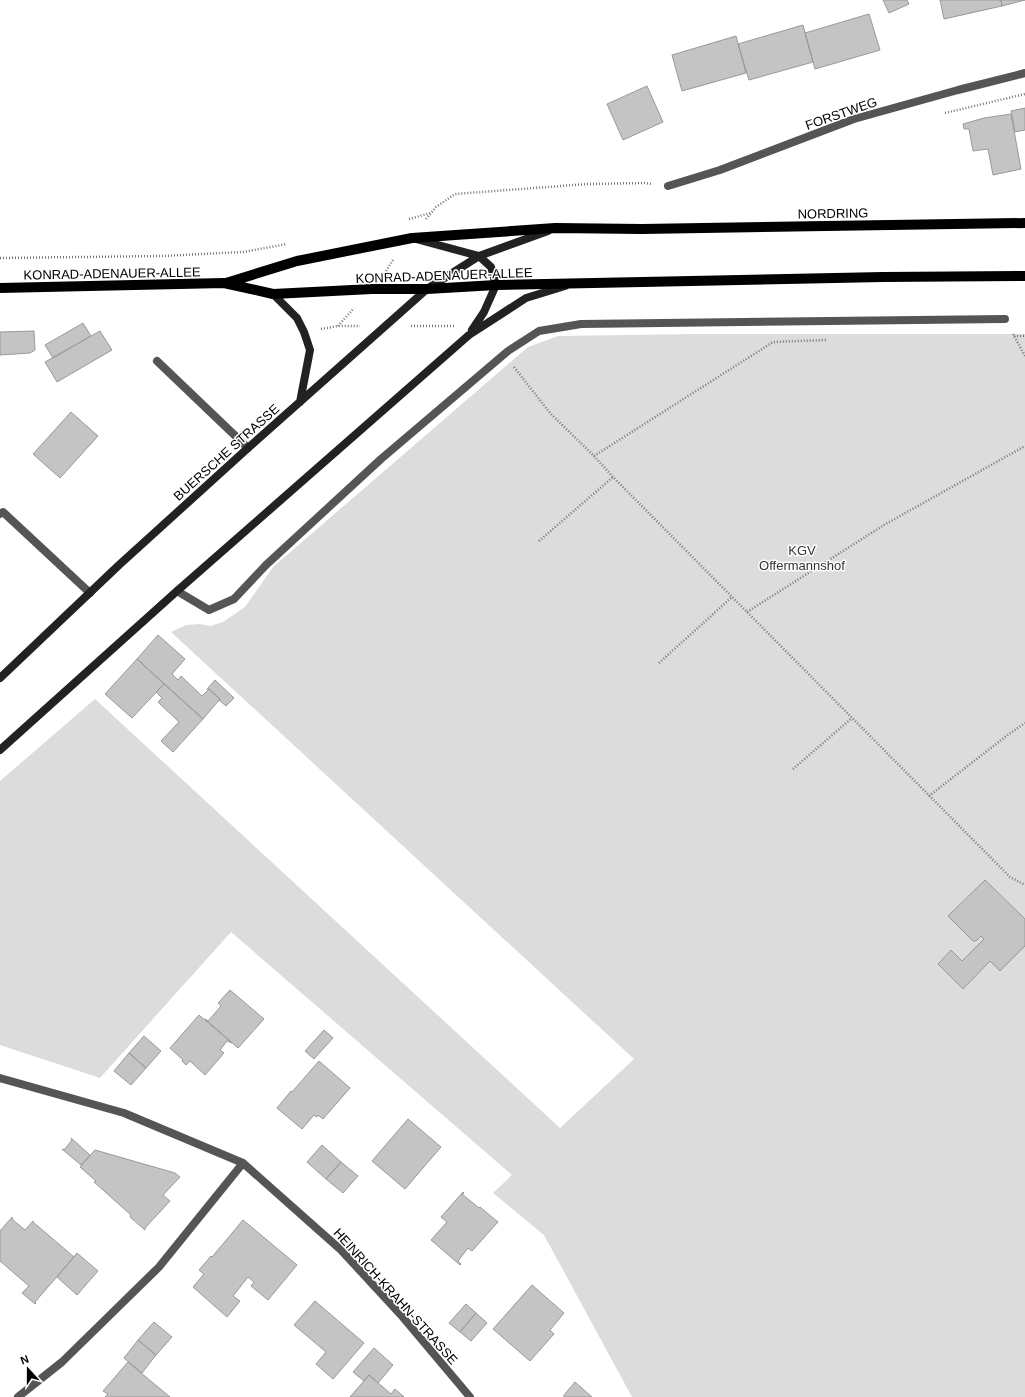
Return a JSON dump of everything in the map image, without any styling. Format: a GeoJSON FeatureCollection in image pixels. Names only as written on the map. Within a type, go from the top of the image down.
{"type":"FeatureCollection","features":[{"type":"Feature","properties":{"kind":"main road","name":"NORDRING"},"geometry":{"type":"LineString","coordinates":[[642,229],[1025,223]]}},
{"type":"Feature","properties":{"kind":"main road","name":"KONRAD-ADENAUER-ALLEE"},"geometry":{"type":"LineString","coordinates":[[224,283],[297,261],[412,238],[555,228],[642,229]]}},
{"type":"Feature","properties":{"kind":"main road","name":"BUERSCHE STRASSE"},"geometry":{"type":"LineString","coordinates":[[0,678],[248,448],[426,290],[479,256],[555,228]]}},
{"type":"Feature","properties":{"kind":"main road"},"geometry":{"type":"LineString","coordinates":[[412,238],[479,256],[491,267],[496,285],[484,312],[469,335]]}},
{"type":"Feature","properties":{"kind":"main road","name":"KONRAD-ADENAUER-ALLEE"},"geometry":{"type":"LineString","coordinates":[[0,288],[224,283],[273,294],[372,289],[426,290],[496,285],[875,277],[1025,276]]}},
{"type":"Feature","properties":{"kind":"main road"},"geometry":{"type":"LineString","coordinates":[[0,750],[176,591],[469,335],[526,298],[569,284]]}},
{"type":"Feature","properties":{"kind":"main road"},"geometry":{"type":"LineString","coordinates":[[273,294],[296,318],[304,332],[310,350],[300,402]]}},
{"type":"Feature","properties":{"kind":"street","name":"FORSTWEG"},"geometry":{"type":"LineString","coordinates":[[668,186],[720,170],[854,119],[1025,73]]}},
{"type":"Feature","properties":{"kind":"street"},"geometry":{"type":"LineString","coordinates":[[176,591],[209,610],[234,599],[266,565],[381,459],[504,354],[539,331],[581,324],[1005,319]]}},
{"type":"Feature","properties":{"kind":"street"},"geometry":{"type":"LineString","coordinates":[[157,362],[248,448]]}},
{"type":"Feature","properties":{"kind":"street"},"geometry":{"type":"LineString","coordinates":[[0,514],[3,512],[90,593]]}},
{"type":"Feature","properties":{"kind":"street","name":"HEINRICH-KRAHN-STRASSE"},"geometry":{"type":"LineString","coordinates":[[0,1078],[124,1113],[243,1162],[341,1250],[401,1315],[470,1397]]}},
{"type":"Feature","properties":{"kind":"street"},"geometry":{"type":"LineString","coordinates":[[18,1397],[62,1362],[159,1267],[243,1162]]}},
{"type":"Feature","properties":{"kind":"path"},"geometry":{"type":"LineString","coordinates":[[940,114],[1025,94]]}},
{"type":"Feature","properties":{"kind":"path"},"geometry":{"type":"LineString","coordinates":[[407,219],[431,213]]}},
{"type":"Feature","properties":{"kind":"path"},"geometry":{"type":"LineString","coordinates":[[0,258],[162,256],[243,252],[289,243]]}},
{"type":"Feature","properties":{"kind":"path"},"geometry":{"type":"LineString","coordinates":[[1005,319],[1025,356]]}},
{"type":"Feature","properties":{"kind":"path"},"geometry":{"type":"LineString","coordinates":[[338,326],[474,326]]}},
{"type":"Feature","properties":{"kind":"path"},"geometry":{"type":"LineString","coordinates":[[1014,336],[1025,336]]}},
{"type":"Feature","properties":{"kind":"path"},"geometry":{"type":"LineString","coordinates":[[594,456],[773,342],[833,340]]}},
{"type":"Feature","properties":{"kind":"path"},"geometry":{"type":"LineString","coordinates":[[504,354],[550,413],[1010,877],[1025,885]]}},
{"type":"Feature","properties":{"kind":"path"},"geometry":{"type":"LineString","coordinates":[[747,612],[884,525],[1025,446]]}},
{"type":"Feature","properties":{"kind":"path"},"geometry":{"type":"LineString","coordinates":[[539,541],[613,477]]}},
{"type":"Feature","properties":{"kind":"path"},"geometry":{"type":"LineString","coordinates":[[659,663],[732,597]]}},
{"type":"Feature","properties":{"kind":"path"},"geometry":{"type":"LineString","coordinates":[[793,769],[852,718]]}},
{"type":"Feature","properties":{"kind":"path"},"geometry":{"type":"LineString","coordinates":[[929,796],[1025,723]]}},
{"type":"Feature","properties":{"kind":"green space","name":"KGV Offermannshof"},"geometry":{"type":"Polygon","coordinates":[[[698,334],[1025,334],[1025,1397],[632,1397],[544,1235],[493,1193],[512,1175],[231,932],[100,1078],[0,1045],[0,781],[95,699],[560,1128],[634,1059],[171,632],[186,625],[200,624],[210,626],[223,622],[245,607],[273,567],[528,347],[558,336],[698,334]]]}},
{"type":"Feature","properties":{"kind":"building"},"geometry":{"type":"Polygon","coordinates":[[[883,0],[907,0],[909,4],[889,13],[883,0]]]}},
{"type":"Feature","properties":{"kind":"building"},"geometry":{"type":"Polygon","coordinates":[[[940,0],[1001,0],[1002,6],[944,19],[940,0]]]}},
{"type":"Feature","properties":{"kind":"building"},"geometry":{"type":"Polygon","coordinates":[[[1001,0],[1025,0],[1002,6],[1001,0]]]}},
{"type":"Feature","properties":{"kind":"building"},"geometry":{"type":"Polygon","coordinates":[[[869,14],[880,50],[815,69],[805,33],[869,14]]]}},
{"type":"Feature","properties":{"kind":"building"},"geometry":{"type":"Polygon","coordinates":[[[803,25],[813,62],[749,80],[738,44],[803,25]]]}},
{"type":"Feature","properties":{"kind":"building"},"geometry":{"type":"Polygon","coordinates":[[[736,36],[746,73],[682,91],[672,55],[736,36]]]}},
{"type":"Feature","properties":{"kind":"building"},"geometry":{"type":"Polygon","coordinates":[[[647,86],[663,122],[623,140],[607,104],[647,86]]]}},
{"type":"Feature","properties":{"kind":"building"},"geometry":{"type":"Polygon","coordinates":[[[1025,108],[1025,130],[1015,132],[1011,111],[1025,108]]]}},
{"type":"Feature","properties":{"kind":"building"},"geometry":{"type":"Polygon","coordinates":[[[1011,114],[1021,169],[993,175],[988,149],[973,151],[969,129],[964,129],[963,124],[984,118],[1011,114]]]}},
{"type":"Feature","properties":{"kind":"building"},"geometry":{"type":"Polygon","coordinates":[[[83,323],[91,336],[53,358],[45,345],[83,323]]]}},
{"type":"Feature","properties":{"kind":"building"},"geometry":{"type":"Polygon","coordinates":[[[34,331],[35,350],[30,353],[0,355],[0,332],[34,331]]]}},
{"type":"Feature","properties":{"kind":"building"},"geometry":{"type":"Polygon","coordinates":[[[100,331],[112,350],[57,382],[45,362],[100,331]]]}},
{"type":"Feature","properties":{"kind":"building"},"geometry":{"type":"Polygon","coordinates":[[[71,412],[98,436],[60,478],[33,454],[71,412]]]}},
{"type":"Feature","properties":{"kind":"building"},"geometry":{"type":"Polygon","coordinates":[[[158,635],[185,659],[172,674],[178,680],[181,676],[202,696],[209,689],[220,699],[203,719],[137,659],[158,635]]]}},
{"type":"Feature","properties":{"kind":"building"},"geometry":{"type":"Polygon","coordinates":[[[137,659],[164,684],[132,718],[105,694],[137,659]]]}},
{"type":"Feature","properties":{"kind":"building"},"geometry":{"type":"Polygon","coordinates":[[[215,680],[234,698],[226,706],[209,689],[207,689],[215,680]]]}},
{"type":"Feature","properties":{"kind":"building"},"geometry":{"type":"Polygon","coordinates":[[[164,684],[203,719],[173,752],[161,741],[179,722],[158,702],[162,698],[156,692],[164,684]]]}},
{"type":"Feature","properties":{"kind":"building"},"geometry":{"type":"Polygon","coordinates":[[[985,880],[1025,919],[1025,946],[1000,971],[990,961],[963,989],[938,964],[951,950],[962,961],[984,939],[981,936],[976,941],[973,941],[948,916],[985,880]]]}},
{"type":"Feature","properties":{"kind":"building"},"geometry":{"type":"Polygon","coordinates":[[[230,990],[264,1019],[238,1048],[205,1019],[208,1021],[221,1006],[218,1003],[230,990]]]}},
{"type":"Feature","properties":{"kind":"building"},"geometry":{"type":"Polygon","coordinates":[[[199,1015],[232,1043],[227,1041],[220,1050],[224,1053],[205,1075],[190,1061],[186,1065],[182,1061],[183,1060],[170,1048],[199,1015]]]}},
{"type":"Feature","properties":{"kind":"building"},"geometry":{"type":"Polygon","coordinates":[[[324,1030],[333,1038],[314,1059],[305,1051],[324,1030]]]}},
{"type":"Feature","properties":{"kind":"building"},"geometry":{"type":"Polygon","coordinates":[[[144,1036],[161,1051],[146,1068],[129,1053],[144,1036]]]}},
{"type":"Feature","properties":{"kind":"building"},"geometry":{"type":"Polygon","coordinates":[[[129,1053],[146,1068],[131,1085],[114,1071],[129,1053]]]}},
{"type":"Feature","properties":{"kind":"building"},"geometry":{"type":"Polygon","coordinates":[[[319,1061],[350,1088],[323,1119],[318,1115],[317,1117],[314,1115],[302,1129],[277,1108],[319,1061]]]}},
{"type":"Feature","properties":{"kind":"building"},"geometry":{"type":"Polygon","coordinates":[[[408,1119],[441,1147],[405,1189],[372,1161],[408,1119]]]}},
{"type":"Feature","properties":{"kind":"building"},"geometry":{"type":"Polygon","coordinates":[[[71,1138],[90,1155],[81,1165],[62,1149],[64,1150],[72,1140],[71,1138]]]}},
{"type":"Feature","properties":{"kind":"building"},"geometry":{"type":"Polygon","coordinates":[[[322,1145],[341,1162],[326,1179],[307,1162],[322,1145]]]}},
{"type":"Feature","properties":{"kind":"building"},"geometry":{"type":"Polygon","coordinates":[[[95,1150],[175,1173],[180,1177],[163,1195],[170,1201],[145,1228],[145,1230],[80,1167],[95,1150]]]}},
{"type":"Feature","properties":{"kind":"building"},"geometry":{"type":"Polygon","coordinates":[[[341,1162],[358,1176],[343,1193],[326,1179],[341,1162]]]}},
{"type":"Feature","properties":{"kind":"building"},"geometry":{"type":"Polygon","coordinates":[[[463,1192],[464,1193],[462,1194],[498,1222],[472,1251],[468,1248],[458,1261],[461,1264],[460,1265],[431,1240],[447,1222],[441,1217],[463,1192]]]}},
{"type":"Feature","properties":{"kind":"building"},"geometry":{"type":"Polygon","coordinates":[[[12,1217],[13,1220],[25,1230],[33,1221],[74,1257],[35,1302],[35,1304],[22,1293],[29,1286],[0,1261],[0,1231],[12,1217]]]}},
{"type":"Feature","properties":{"kind":"building"},"geometry":{"type":"Polygon","coordinates":[[[243,1220],[297,1265],[268,1300],[251,1286],[254,1282],[248,1277],[233,1296],[240,1301],[227,1317],[193,1287],[204,1274],[199,1270],[243,1220]]]}},
{"type":"Feature","properties":{"kind":"building"},"geometry":{"type":"Polygon","coordinates":[[[77,1253],[98,1271],[77,1295],[57,1277],[77,1253]]]}},
{"type":"Feature","properties":{"kind":"building"},"geometry":{"type":"Polygon","coordinates":[[[532,1285],[564,1313],[550,1330],[554,1334],[530,1361],[493,1329],[532,1285]]]}},
{"type":"Feature","properties":{"kind":"building"},"geometry":{"type":"Polygon","coordinates":[[[315,1301],[364,1343],[333,1379],[316,1364],[326,1352],[294,1325],[315,1301]]]}},
{"type":"Feature","properties":{"kind":"building"},"geometry":{"type":"Polygon","coordinates":[[[466,1304],[476,1313],[460,1332],[449,1323],[466,1304]]]}},
{"type":"Feature","properties":{"kind":"building"},"geometry":{"type":"Polygon","coordinates":[[[476,1313],[487,1323],[471,1341],[460,1332],[476,1313]]]}},
{"type":"Feature","properties":{"kind":"building"},"geometry":{"type":"Polygon","coordinates":[[[154,1322],[172,1337],[156,1355],[138,1340],[154,1322]]]}},
{"type":"Feature","properties":{"kind":"building"},"geometry":{"type":"Polygon","coordinates":[[[138,1340],[156,1355],[142,1373],[124,1358],[138,1340]]]}},
{"type":"Feature","properties":{"kind":"building"},"geometry":{"type":"Polygon","coordinates":[[[374,1348],[393,1365],[378,1383],[369,1375],[364,1381],[353,1372],[374,1348]]]}},
{"type":"Feature","properties":{"kind":"building"},"geometry":{"type":"Polygon","coordinates":[[[128,1362],[170,1397],[105,1397],[108,1394],[103,1391],[128,1362]]]}},
{"type":"Feature","properties":{"kind":"building"},"geometry":{"type":"Polygon","coordinates":[[[369,1375],[391,1394],[395,1389],[404,1397],[350,1397],[369,1375]]]}},
{"type":"Feature","properties":{"kind":"building"},"geometry":{"type":"Polygon","coordinates":[[[575,1382],[592,1397],[564,1397],[575,1382]]]}}]}
